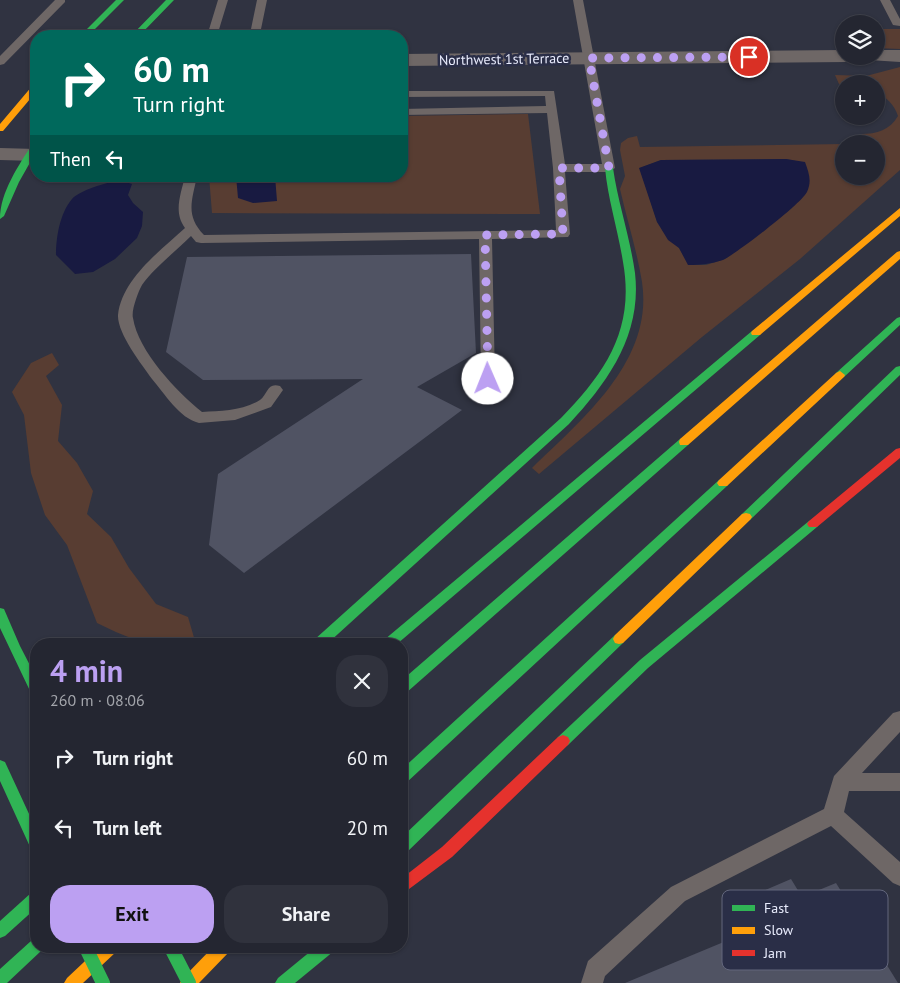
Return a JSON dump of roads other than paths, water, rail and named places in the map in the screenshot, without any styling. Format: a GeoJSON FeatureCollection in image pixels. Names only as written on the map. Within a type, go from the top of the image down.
{"type":"FeatureCollection","features":[{"type":"Feature","properties":{"kind":"main road"},"geometry":{"type":"LineString","coordinates":[[90,30],[120,0]]}},
{"type":"Feature","properties":{"kind":"main road"},"geometry":{"type":"LineString","coordinates":[[141,30],[170,0]]}},
{"type":"Feature","properties":{"kind":"main road"},"geometry":{"type":"LineString","coordinates":[[0,129],[30,94]]}},
{"type":"Feature","properties":{"kind":"main road"},"geometry":{"type":"LineString","coordinates":[[0,216],[30,160]]}},
{"type":"Feature","properties":{"kind":"main road"},"geometry":{"type":"LineString","coordinates":[[325,638],[569,416],[602,381],[610,368],[624,339],[632,291],[628,263],[609,184],[609,168]]}},
{"type":"Feature","properties":{"kind":"main road"},"geometry":{"type":"LineString","coordinates":[[395,638],[900,211]]}},
{"type":"Feature","properties":{"kind":"main road"},"geometry":{"type":"LineString","coordinates":[[408,683],[900,254]]}},
{"type":"Feature","properties":{"kind":"main road"},"geometry":{"type":"LineString","coordinates":[[408,773],[900,320]]}},
{"type":"Feature","properties":{"kind":"main road"},"geometry":{"type":"LineString","coordinates":[[408,841],[900,369]]}},
{"type":"Feature","properties":{"kind":"main road"},"geometry":{"type":"LineString","coordinates":[[408,883],[447,852],[644,664],[900,452]]}},
{"type":"Feature","properties":{"kind":"main road"},"geometry":{"type":"LineString","coordinates":[[0,613],[14,647],[30,678]]}},
{"type":"Feature","properties":{"kind":"main road"},"geometry":{"type":"LineString","coordinates":[[0,766],[30,831]]}},
{"type":"Feature","properties":{"kind":"main road"},"geometry":{"type":"LineString","coordinates":[[0,931],[30,904]]}},
{"type":"Feature","properties":{"kind":"main road"},"geometry":{"type":"LineString","coordinates":[[0,979],[30,952]]}},
{"type":"Feature","properties":{"kind":"main road"},"geometry":{"type":"LineString","coordinates":[[88,953],[103,983]]}},
{"type":"Feature","properties":{"kind":"main road"},"geometry":{"type":"LineString","coordinates":[[72,983],[104,953]]}},
{"type":"Feature","properties":{"kind":"main road"},"geometry":{"type":"LineString","coordinates":[[173,953],[188,983],[219,953]]}},
{"type":"Feature","properties":{"kind":"main road"},"geometry":{"type":"LineString","coordinates":[[283,983],[320,953]]}},
{"type":"Feature","properties":{"kind":"street","name":"Northwest 1st Terrace"},"geometry":{"type":"LineString","coordinates":[[408,60],[835,56]]}},
{"type":"Feature","properties":{"kind":"street"},"geometry":{"type":"LineString","coordinates":[[885,56],[900,56]]}},
{"type":"Feature","properties":{"kind":"street"},"geometry":{"type":"LineString","coordinates":[[0,154],[30,152]]}},
{"type":"Feature","properties":{"kind":"lane"},"geometry":{"type":"LineString","coordinates":[[31,30],[60,0]]}},
{"type":"Feature","properties":{"kind":"lane"},"geometry":{"type":"LineString","coordinates":[[214,30],[223,0]]}},
{"type":"Feature","properties":{"kind":"lane"},"geometry":{"type":"LineString","coordinates":[[256,29],[262,0]]}},
{"type":"Feature","properties":{"kind":"lane"},"geometry":{"type":"LineString","coordinates":[[559,168],[609,168],[578,0]]}},
{"type":"Feature","properties":{"kind":"lane"},"geometry":{"type":"LineString","coordinates":[[885,0],[897,23],[900,23]]}},
{"type":"Feature","properties":{"kind":"lane"},"geometry":{"type":"LineString","coordinates":[[0,62],[30,31]]}},
{"type":"Feature","properties":{"kind":"lane"},"geometry":{"type":"LineString","coordinates":[[18,43],[30,45]]}},
{"type":"Feature","properties":{"kind":"lane"},"geometry":{"type":"LineString","coordinates":[[190,182],[184,215],[190,229],[201,239],[563,234],[559,168],[550,93],[408,94]]}},
{"type":"Feature","properties":{"kind":"lane"},"geometry":{"type":"LineString","coordinates":[[408,112],[552,109]]}},
{"type":"Feature","properties":{"kind":"lane"},"geometry":{"type":"LineString","coordinates":[[190,229],[135,285],[125,316],[131,336],[144,358],[179,402],[199,418],[235,415],[266,403],[275,390]]}},
{"type":"Feature","properties":{"kind":"lane"},"geometry":{"type":"LineString","coordinates":[[485,235],[488,379]]}},
{"type":"Feature","properties":{"kind":"lane"},"geometry":{"type":"LineString","coordinates":[[592,983],[596,969],[678,894],[833,815],[841,782],[900,719]]}},
{"type":"Feature","properties":{"kind":"lane"},"geometry":{"type":"LineString","coordinates":[[841,782],[900,782]]}},
{"type":"Feature","properties":{"kind":"lane"},"geometry":{"type":"LineString","coordinates":[[833,815],[900,876]]}}]}
